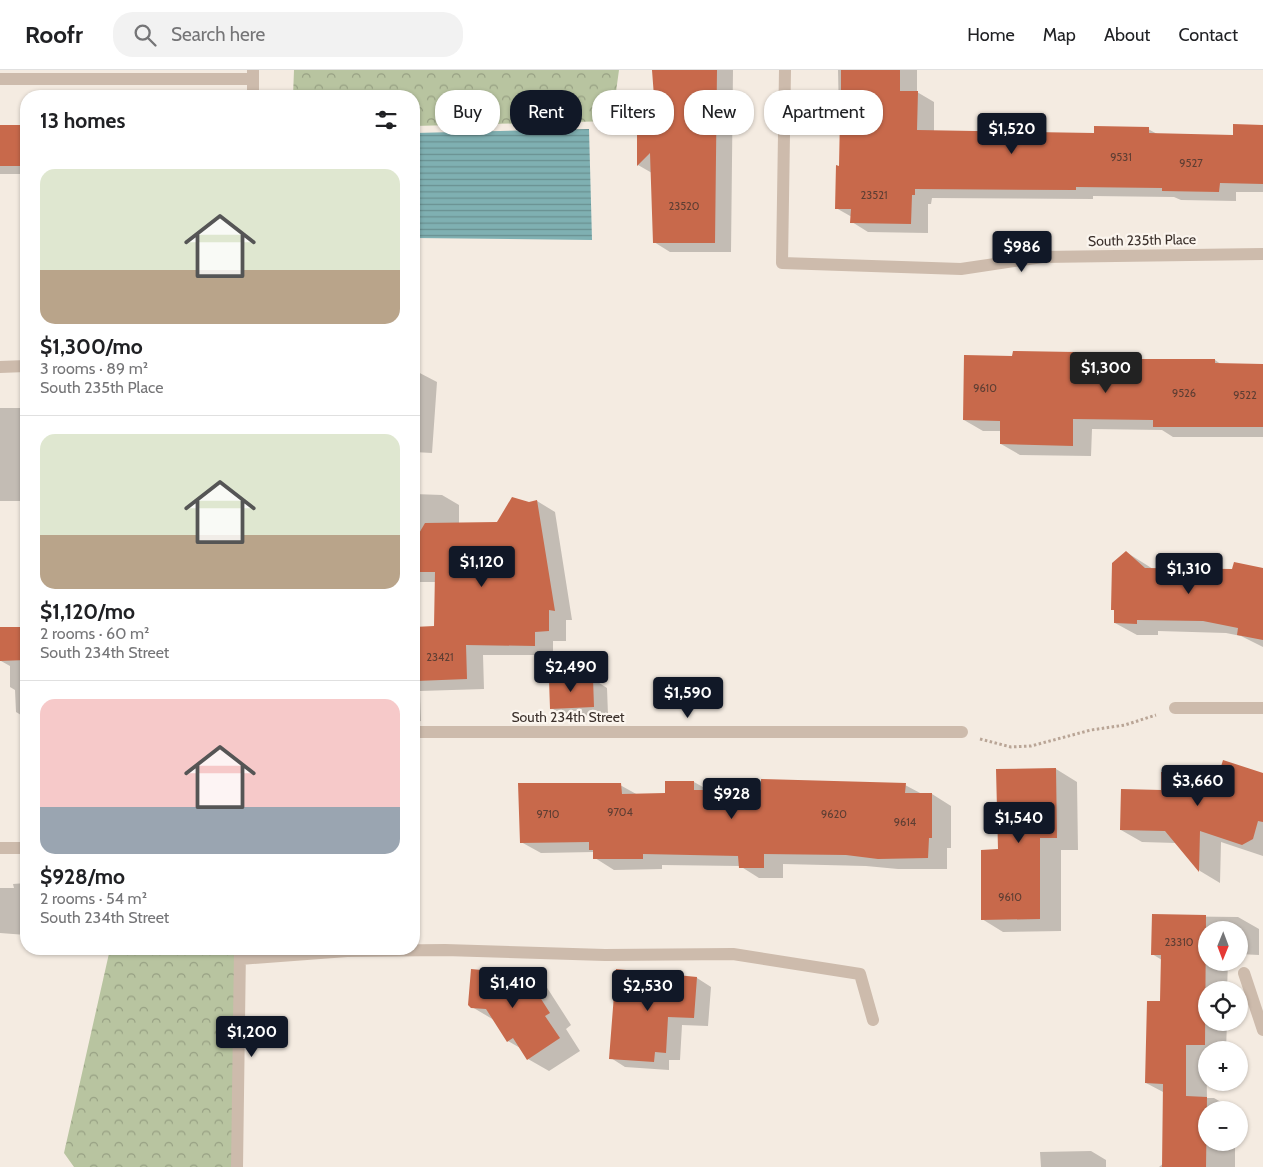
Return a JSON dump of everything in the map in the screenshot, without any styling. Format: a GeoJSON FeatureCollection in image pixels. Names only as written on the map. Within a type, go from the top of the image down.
{"type":"FeatureCollection","features":[{"type":"Feature","properties":{"kind":"street","name":"South 235th Place"},"geometry":{"type":"LineString","coordinates":[[785,70],[782,263],[961,269],[1042,256],[1263,254]]}},
{"type":"Feature","properties":{"kind":"street"},"geometry":{"type":"LineString","coordinates":[[0,79],[253,75],[253,90]]}},
{"type":"Feature","properties":{"kind":"street"},"geometry":{"type":"LineString","coordinates":[[0,367],[20,366]]}},
{"type":"Feature","properties":{"kind":"street"},"geometry":{"type":"LineString","coordinates":[[1175,708],[1263,708]]}},
{"type":"Feature","properties":{"kind":"street","name":"South 234th Street"},"geometry":{"type":"LineString","coordinates":[[420,732],[962,732]]}},
{"type":"Feature","properties":{"kind":"street"},"geometry":{"type":"LineString","coordinates":[[0,848],[20,848]]}},
{"type":"Feature","properties":{"kind":"street"},"geometry":{"type":"LineString","coordinates":[[420,950],[605,955],[732,954],[860,974],[872,1020]]}},
{"type":"Feature","properties":{"kind":"street"},"geometry":{"type":"LineString","coordinates":[[237,1167],[240,955]]}},
{"type":"Feature","properties":{"kind":"street"},"geometry":{"type":"LineString","coordinates":[[1244,973],[1263,1030]]}},
{"type":"Feature","properties":{"kind":"path"},"geometry":{"type":"LineString","coordinates":[[962,732],[991,743],[1010,747],[1031,746],[1091,730],[1125,725],[1175,708]]}},
{"type":"Feature","properties":{"kind":"green space"},"geometry":{"type":"Polygon","coordinates":[[[294,70],[619,70],[616,90],[592,90],[592,122],[582,122],[582,90],[510,90],[510,124],[500,124],[500,90],[435,90],[435,125],[420,126],[420,90],[293,90],[294,70]]]}},
{"type":"Feature","properties":{"kind":"green space"},"geometry":{"type":"Polygon","coordinates":[[[109,955],[240,955],[237,1167],[74,1167],[64,1153],[109,955]]]}},
{"type":"Feature","properties":{"kind":"water"},"geometry":{"type":"Polygon","coordinates":[[[582,129],[589,129],[592,240],[420,238],[420,133],[435,133],[435,135],[500,135],[500,131],[510,131],[510,135],[582,135],[582,129]]]}},
{"type":"Feature","properties":{"kind":"building"},"geometry":{"type":"Polygon","coordinates":[[[652,70],[717,70],[717,90],[684,90],[684,135],[716,135],[715,243],[653,243],[650,153],[637,166],[637,135],[674,135],[674,90],[654,90],[652,70]]]}},
{"type":"Feature","properties":{"kind":"building"},"geometry":{"type":"Polygon","coordinates":[[[841,70],[900,70],[900,91],[918,91],[917,130],[1094,133],[1094,126],[1149,127],[1149,133],[1233,135],[1233,124],[1263,125],[1263,184],[1220,183],[1219,192],[1162,191],[1162,188],[1076,187],[1076,190],[915,189],[915,195],[912,195],[911,224],[850,223],[851,209],[835,209],[836,165],[839,166],[840,135],[883,135],[883,90],[841,90],[841,70]]]}},
{"type":"Feature","properties":{"kind":"building"},"geometry":{"type":"Polygon","coordinates":[[[0,125],[20,125],[20,166],[0,166],[0,125]]]}},
{"type":"Feature","properties":{"kind":"building"},"geometry":{"type":"Polygon","coordinates":[[[1013,351],[1074,352],[1074,359],[1215,359],[1215,363],[1263,364],[1263,427],[1153,427],[1153,420],[1073,419],[1073,446],[1000,444],[1000,421],[963,420],[964,355],[1012,356],[1013,351]]]}},
{"type":"Feature","properties":{"kind":"building"},"geometry":{"type":"Polygon","coordinates":[[[512,497],[529,502],[537,500],[555,611],[549,610],[549,631],[535,632],[535,646],[466,645],[467,679],[420,681],[420,627],[434,626],[435,572],[420,572],[420,532],[425,523],[497,522],[512,497]]]}},
{"type":"Feature","properties":{"kind":"building"},"geometry":{"type":"Polygon","coordinates":[[[1126,551],[1145,568],[1232,569],[1234,562],[1263,568],[1263,640],[1237,635],[1238,628],[1203,621],[1137,620],[1137,624],[1114,623],[1114,610],[1111,610],[1112,563],[1126,551]]]}},
{"type":"Feature","properties":{"kind":"building"},"geometry":{"type":"Polygon","coordinates":[[[0,627],[20,627],[20,660],[0,661],[0,627]]]}},
{"type":"Feature","properties":{"kind":"building"},"geometry":{"type":"Polygon","coordinates":[[[593,678],[594,707],[550,709],[549,679],[593,678]]]}},
{"type":"Feature","properties":{"kind":"building"},"geometry":{"type":"Polygon","coordinates":[[[1223,760],[1263,773],[1263,822],[1258,821],[1253,839],[1242,845],[1200,831],[1199,872],[1165,831],[1120,830],[1121,789],[1161,790],[1161,772],[1219,773],[1223,760]]]}},
{"type":"Feature","properties":{"kind":"building"},"geometry":{"type":"Polygon","coordinates":[[[1056,768],[1057,838],[1040,838],[1040,919],[981,920],[981,850],[998,849],[996,769],[1056,768]]]}},
{"type":"Feature","properties":{"kind":"building"},"geometry":{"type":"Polygon","coordinates":[[[761,779],[906,783],[905,793],[932,793],[932,838],[929,838],[928,858],[878,859],[846,855],[764,854],[764,868],[739,868],[738,856],[643,854],[643,859],[593,859],[593,850],[589,850],[589,842],[520,843],[518,783],[621,783],[622,794],[665,793],[665,781],[694,781],[694,790],[761,790],[761,779]]]}},
{"type":"Feature","properties":{"kind":"building"},"geometry":{"type":"Polygon","coordinates":[[[1152,914],[1206,915],[1206,921],[1198,921],[1198,971],[1206,971],[1205,981],[1198,981],[1198,1031],[1205,1031],[1205,1041],[1198,1041],[1198,1045],[1186,1045],[1186,1096],[1207,1097],[1207,1101],[1198,1101],[1198,1151],[1206,1151],[1206,1167],[1162,1167],[1163,1084],[1145,1083],[1147,1001],[1160,1001],[1161,955],[1151,955],[1152,914]]]}},
{"type":"Feature","properties":{"kind":"building"},"geometry":{"type":"Polygon","coordinates":[[[471,969],[514,973],[522,969],[550,1013],[545,1016],[560,1038],[527,1060],[513,1038],[507,1042],[486,1009],[471,1008],[468,1005],[471,969]]]}},
{"type":"Feature","properties":{"kind":"building"},"geometry":{"type":"Polygon","coordinates":[[[616,969],[697,977],[694,1018],[668,1017],[666,1053],[655,1052],[654,1062],[609,1059],[616,969]]]}}]}
